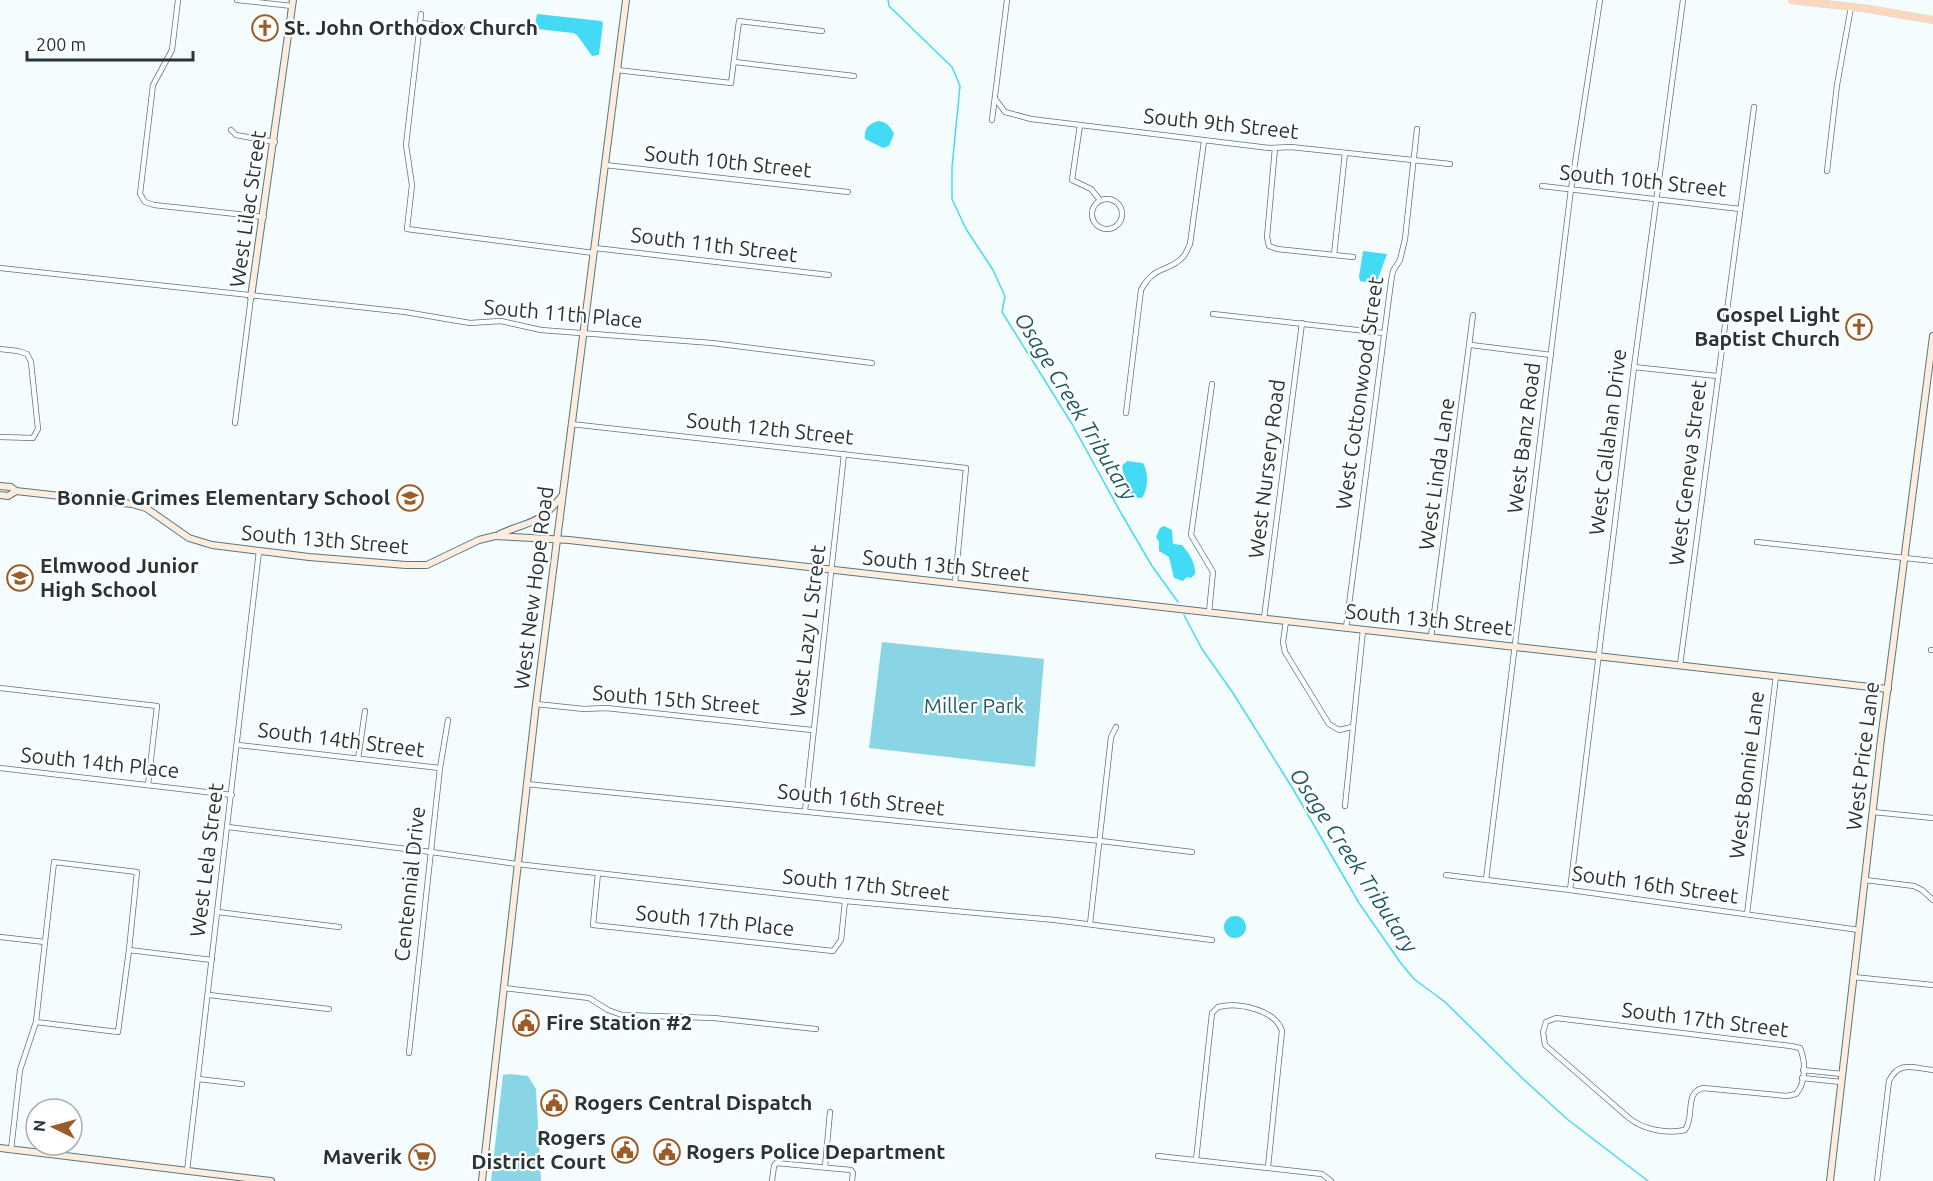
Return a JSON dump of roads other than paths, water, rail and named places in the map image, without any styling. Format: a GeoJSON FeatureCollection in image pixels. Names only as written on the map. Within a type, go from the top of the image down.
{"type":"FeatureCollection","features":[{"type":"Feature","properties":{"kind":"main road"},"geometry":{"type":"LineString","coordinates":[[1792,0],[1933,20]]}},
{"type":"Feature","properties":{"kind":"street"},"geometry":{"type":"LineString","coordinates":[[178,0],[172,50],[153,85],[140,194],[145,202],[154,205],[264,217]]}},
{"type":"Feature","properties":{"kind":"street"},"geometry":{"type":"LineString","coordinates":[[237,0],[293,3]]}},
{"type":"Feature","properties":{"kind":"street","name":"West New Hope Road"},"geometry":{"type":"LineString","coordinates":[[482,1181],[526,783],[626,0]]}},
{"type":"Feature","properties":{"kind":"street"},"geometry":{"type":"LineString","coordinates":[[992,120],[1007,0]]}},
{"type":"Feature","properties":{"kind":"street","name":"West Banz Road"},"geometry":{"type":"LineString","coordinates":[[1486,880],[1571,189],[1600,0]]}},
{"type":"Feature","properties":{"kind":"street","name":"West Callahan Drive"},"geometry":{"type":"LineString","coordinates":[[1570,890],[1597,656],[1683,0]]}},
{"type":"Feature","properties":{"kind":"street","name":"West Lilac Street"},"geometry":{"type":"LineString","coordinates":[[236,423],[255,256],[264,217],[293,3]]}},
{"type":"Feature","properties":{"kind":"street"},"geometry":{"type":"LineString","coordinates":[[1827,171],[1837,85],[1851,7]]}},
{"type":"Feature","properties":{"kind":"street"},"geometry":{"type":"LineString","coordinates":[[422,15],[420,22],[462,27]]}},
{"type":"Feature","properties":{"kind":"street"},"geometry":{"type":"LineString","coordinates":[[616,70],[732,83],[739,21],[822,31]]}},
{"type":"Feature","properties":{"kind":"street","name":"South 11th Street"},"geometry":{"type":"LineString","coordinates":[[420,22],[406,145],[412,185],[406,229],[829,275]]}},
{"type":"Feature","properties":{"kind":"street"},"geometry":{"type":"LineString","coordinates":[[735,62],[854,76]]}},
{"type":"Feature","properties":{"kind":"street","name":"South 9th Street"},"geometry":{"type":"LineString","coordinates":[[996,100],[1005,112],[1031,119],[1204,141],[1275,148],[1291,147],[1450,164]]}},
{"type":"Feature","properties":{"kind":"street","name":"West Geneva Street"},"geometry":{"type":"LineString","coordinates":[[1680,665],[1754,107]]}},
{"type":"Feature","properties":{"kind":"street"},"geometry":{"type":"LineString","coordinates":[[1080,125],[1072,180],[1091,189],[1100,200]]}},
{"type":"Feature","properties":{"kind":"street","name":"West Cottonwood Street"},"geometry":{"type":"LineString","coordinates":[[1346,628],[1390,282],[1406,239],[1417,129]]}},
{"type":"Feature","properties":{"kind":"street"},"geometry":{"type":"LineString","coordinates":[[231,130],[236,135],[274,142]]}},
{"type":"Feature","properties":{"kind":"street"},"geometry":{"type":"LineString","coordinates":[[1126,413],[1142,290],[1146,280],[1155,272],[1184,257],[1190,244],[1204,141]]}},
{"type":"Feature","properties":{"kind":"street"},"geometry":{"type":"LineString","coordinates":[[1275,148],[1267,237],[1269,246],[1278,249],[1353,257]]}},
{"type":"Feature","properties":{"kind":"street"},"geometry":{"type":"LineString","coordinates":[[1334,255],[1345,153]]}},
{"type":"Feature","properties":{"kind":"street","name":"South 10th Street"},"geometry":{"type":"LineString","coordinates":[[605,165],[848,192]]}},
{"type":"Feature","properties":{"kind":"street","name":"South 10th Street"},"geometry":{"type":"LineString","coordinates":[[1542,186],[1740,209]]}},
{"type":"Feature","properties":{"kind":"street"},"geometry":{"type":"LineString","coordinates":[[1112,199],[1120,205],[1122,218],[1117,226],[1108,229],[1096,224],[1092,213],[1100,200],[1112,199]]}},
{"type":"Feature","properties":{"kind":"street","name":"South 11th Place"},"geometry":{"type":"LineString","coordinates":[[0,268],[405,312],[470,323],[501,321],[541,330],[712,344],[872,363]]}},
{"type":"Feature","properties":{"kind":"street"},"geometry":{"type":"LineString","coordinates":[[1213,314],[1384,333]]}},
{"type":"Feature","properties":{"kind":"street","name":"West Linda Lane"},"geometry":{"type":"LineString","coordinates":[[1431,637],[1471,345],[1473,315]]}},
{"type":"Feature","properties":{"kind":"street","name":"West Nursery Road"},"geometry":{"type":"LineString","coordinates":[[1264,618],[1302,323]]}},
{"type":"Feature","properties":{"kind":"street","name":"West Price Lane"},"geometry":{"type":"LineString","coordinates":[[1830,1181],[1873,812],[1933,336]]}},
{"type":"Feature","properties":{"kind":"street"},"geometry":{"type":"LineString","coordinates":[[1471,345],[1551,355]]}},
{"type":"Feature","properties":{"kind":"street"},"geometry":{"type":"LineString","coordinates":[[0,349],[27,354],[31,362],[38,429],[33,438],[0,437]]}},
{"type":"Feature","properties":{"kind":"street"},"geometry":{"type":"LineString","coordinates":[[1634,367],[1717,376]]}},
{"type":"Feature","properties":{"kind":"street"},"geometry":{"type":"LineString","coordinates":[[1209,612],[1213,572],[1191,535],[1212,384]]}},
{"type":"Feature","properties":{"kind":"street","name":"South 12th Street"},"geometry":{"type":"LineString","coordinates":[[571,424],[966,468],[955,583]]}},
{"type":"Feature","properties":{"kind":"street","name":"West Lazy L Street"},"geometry":{"type":"LineString","coordinates":[[805,811],[812,730],[844,454]]}},
{"type":"Feature","properties":{"kind":"street","name":"South 13th Street"},"geometry":{"type":"LineString","coordinates":[[0,486],[11,487],[16,491],[132,504],[146,508],[174,528],[201,543],[259,551],[427,566],[479,540],[495,536],[621,545],[1888,689]]}},
{"type":"Feature","properties":{"kind":"street","name":"South 13th Street"},"geometry":{"type":"LineString","coordinates":[[0,495],[8,496],[16,491]]}},
{"type":"Feature","properties":{"kind":"street"},"geometry":{"type":"LineString","coordinates":[[495,536],[542,518],[561,497]]}},
{"type":"Feature","properties":{"kind":"street"},"geometry":{"type":"LineString","coordinates":[[1757,542],[1933,561]]}},
{"type":"Feature","properties":{"kind":"street","name":"West Lela Street"},"geometry":{"type":"LineString","coordinates":[[187,1172],[259,551]]}},
{"type":"Feature","properties":{"kind":"street"},"geometry":{"type":"LineString","coordinates":[[1286,621],[1283,642],[1285,652],[1329,724],[1339,730],[1352,728]]}},
{"type":"Feature","properties":{"kind":"street"},"geometry":{"type":"LineString","coordinates":[[1345,806],[1363,630]]}},
{"type":"Feature","properties":{"kind":"street","name":"West Bonnie Lane"},"geometry":{"type":"LineString","coordinates":[[1747,914],[1776,676]]}},
{"type":"Feature","properties":{"kind":"street"},"geometry":{"type":"LineString","coordinates":[[0,688],[157,706],[148,785]]}},
{"type":"Feature","properties":{"kind":"street","name":"South 15th Street"},"geometry":{"type":"LineString","coordinates":[[536,704],[584,709],[606,708],[812,730]]}},
{"type":"Feature","properties":{"kind":"street"},"geometry":{"type":"LineString","coordinates":[[358,759],[365,711]]}},
{"type":"Feature","properties":{"kind":"street","name":"Centennial Drive"},"geometry":{"type":"LineString","coordinates":[[409,1053],[440,768],[448,720]]}},
{"type":"Feature","properties":{"kind":"street"},"geometry":{"type":"LineString","coordinates":[[1090,924],[1111,737],[1116,727]]}},
{"type":"Feature","properties":{"kind":"street","name":"South 14th Street"},"geometry":{"type":"LineString","coordinates":[[238,745],[440,768]]}},
{"type":"Feature","properties":{"kind":"street","name":"South 14th Place"},"geometry":{"type":"LineString","coordinates":[[0,768],[232,795]]}},
{"type":"Feature","properties":{"kind":"street","name":"South 16th Street"},"geometry":{"type":"LineString","coordinates":[[526,783],[1192,852]]}},
{"type":"Feature","properties":{"kind":"street"},"geometry":{"type":"LineString","coordinates":[[1873,812],[1933,818]]}},
{"type":"Feature","properties":{"kind":"street"},"geometry":{"type":"LineString","coordinates":[[228,827],[517,864]]}},
{"type":"Feature","properties":{"kind":"street"},"geometry":{"type":"LineString","coordinates":[[11,1150],[20,1070],[36,1022],[54,862],[137,872],[118,1032],[36,1022]]}},
{"type":"Feature","properties":{"kind":"street","name":"South 17th Street"},"geometry":{"type":"LineString","coordinates":[[517,864],[845,901],[1090,924],[1212,940]]}},
{"type":"Feature","properties":{"kind":"street","name":"South 17th Place"},"geometry":{"type":"LineString","coordinates":[[598,873],[593,926],[833,951],[841,940],[845,901]]}},
{"type":"Feature","properties":{"kind":"street","name":"South 16th Street"},"geometry":{"type":"LineString","coordinates":[[1446,875],[1859,930]]}},
{"type":"Feature","properties":{"kind":"street"},"geometry":{"type":"LineString","coordinates":[[1865,880],[1914,886],[1933,900]]}},
{"type":"Feature","properties":{"kind":"street"},"geometry":{"type":"LineString","coordinates":[[218,912],[339,927]]}},
{"type":"Feature","properties":{"kind":"street"},"geometry":{"type":"LineString","coordinates":[[0,937],[45,942]]}},
{"type":"Feature","properties":{"kind":"street"},"geometry":{"type":"LineString","coordinates":[[129,950],[212,960]]}},
{"type":"Feature","properties":{"kind":"street"},"geometry":{"type":"LineString","coordinates":[[1853,977],[1933,985]]}},
{"type":"Feature","properties":{"kind":"street"},"geometry":{"type":"LineString","coordinates":[[504,988],[589,998],[608,1010],[622,1015],[714,1018],[816,1029]]}},
{"type":"Feature","properties":{"kind":"street"},"geometry":{"type":"LineString","coordinates":[[209,995],[329,1009]]}},
{"type":"Feature","properties":{"kind":"street"},"geometry":{"type":"LineString","coordinates":[[1196,1160],[1212,1013],[1218,1007],[1232,1006],[1262,1011],[1274,1018],[1280,1025],[1282,1036],[1268,1167]]}},
{"type":"Feature","properties":{"kind":"street","name":"South 17th Street"},"geometry":{"type":"LineString","coordinates":[[1802,1078],[1801,1088],[1796,1094],[1787,1096],[1696,1089],[1692,1094],[1688,1125],[1685,1130],[1677,1132],[1650,1129],[1633,1121],[1545,1045],[1543,1032],[1546,1022],[1556,1018],[1791,1046],[1800,1048],[1804,1058],[1803,1070]]}},
{"type":"Feature","properties":{"kind":"street"},"geometry":{"type":"LineString","coordinates":[[1877,1181],[1889,1081],[1893,1071],[1900,1067],[1933,1070]]}},
{"type":"Feature","properties":{"kind":"street"},"geometry":{"type":"LineString","coordinates":[[1841,1082],[1802,1078],[1803,1070],[1842,1074]]}},
{"type":"Feature","properties":{"kind":"street"},"geometry":{"type":"LineString","coordinates":[[198,1079],[242,1084]]}},
{"type":"Feature","properties":{"kind":"street"},"geometry":{"type":"LineString","coordinates":[[825,1167],[830,1112]]}},
{"type":"Feature","properties":{"kind":"street"},"geometry":{"type":"LineString","coordinates":[[0,1148],[227,1178],[271,1181]]}},
{"type":"Feature","properties":{"kind":"street"},"geometry":{"type":"LineString","coordinates":[[1158,1156],[1322,1174],[1331,1181]]}},
{"type":"Feature","properties":{"kind":"street"},"geometry":{"type":"LineString","coordinates":[[772,1181],[776,1163],[853,1171],[852,1181]]}},
{"type":"Feature","properties":{"kind":"waterway","name":"Osage Creek Tributary"},"geometry":{"type":"LineString","coordinates":[[888,0],[889,6],[952,67],[960,86],[952,167],[952,199],[966,229],[993,270],[1005,296],[1002,312],[1072,424],[1152,566],[1178,602]]}},
{"type":"Feature","properties":{"kind":"waterway","name":"Osage Creek Tributary"},"geometry":{"type":"LineString","coordinates":[[1184,615],[1202,649],[1233,693],[1293,789],[1359,903],[1400,962],[1414,979],[1445,1002],[1567,1119],[1648,1181]]}},
{"type":"Feature","properties":{"kind":"place","name":"St. John Orthodox Church"},"geometry":{"type":"Point","coordinates":[265,28]}},
{"type":"Feature","properties":{"kind":"place","name":"Gospel Light Baptist Church"},"geometry":{"type":"Point","coordinates":[1859,327]}},
{"type":"Feature","properties":{"kind":"place","name":"Bonnie Grimes Elementary School"},"geometry":{"type":"Point","coordinates":[410,498]}},
{"type":"Feature","properties":{"kind":"place","name":"Elmwood Junior High School"},"geometry":{"type":"Point","coordinates":[20,578]}},
{"type":"Feature","properties":{"kind":"place","name":"Fire Station #2"},"geometry":{"type":"Point","coordinates":[526,1023]}},
{"type":"Feature","properties":{"kind":"place","name":"Rogers Central Dispatch"},"geometry":{"type":"Point","coordinates":[554,1103]}},
{"type":"Feature","properties":{"kind":"place","name":"Rogers District Court"},"geometry":{"type":"Point","coordinates":[625,1150]}},
{"type":"Feature","properties":{"kind":"place","name":"Rogers Police Department"},"geometry":{"type":"Point","coordinates":[667,1152]}},
{"type":"Feature","properties":{"kind":"place","name":"Maverik"},"geometry":{"type":"Point","coordinates":[422,1157]}},
{"type":"Feature","properties":{"kind":"park label","name":"Miller Park"},"geometry":{"type":"Point","coordinates":[974,706]}}]}
